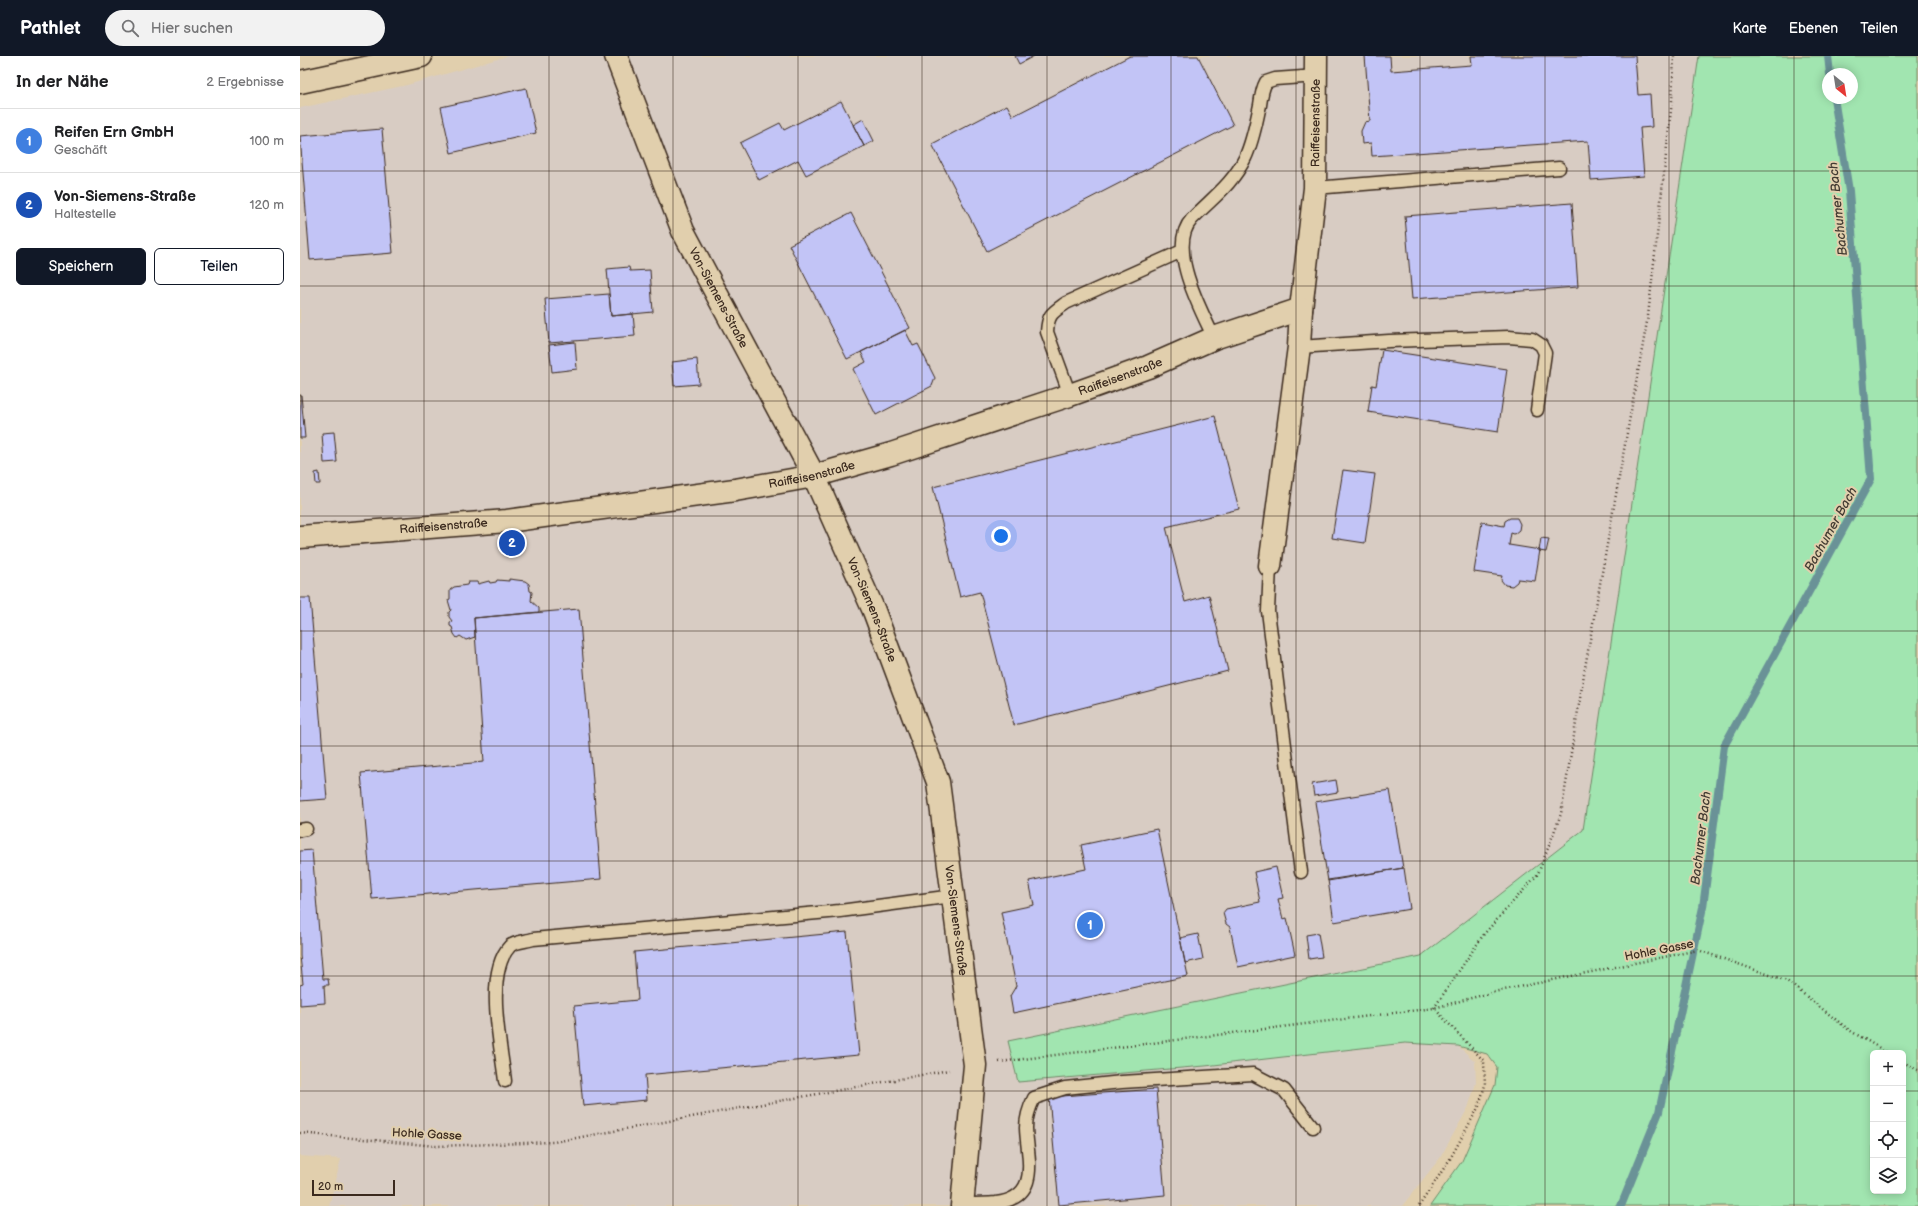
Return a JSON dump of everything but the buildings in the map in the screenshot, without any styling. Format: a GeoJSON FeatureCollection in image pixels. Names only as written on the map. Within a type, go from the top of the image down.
{"type":"FeatureCollection","features":[{"type":"Feature","properties":{"kind":"street"},"geometry":{"type":"LineString","coordinates":[[300,82],[421,56]]}},
{"type":"Feature","properties":{"kind":"street","name":"Von-Siemens-Straße"},"geometry":{"type":"LineString","coordinates":[[616,56],[683,231],[814,476],[874,610],[938,782],[975,1065],[962,1205]]}},
{"type":"Feature","properties":{"kind":"street","name":"Raiffeisenstraße"},"geometry":{"type":"LineString","coordinates":[[1270,566],[1299,347],[1301,310],[1315,188],[1316,66]]}},
{"type":"Feature","properties":{"kind":"street","name":"Raiffeisenstraße"},"geometry":{"type":"LineString","coordinates":[[300,537],[507,521],[735,490],[814,476],[891,454],[1070,395],[1148,367],[1214,338],[1301,310]]}},
{"type":"Feature","properties":{"kind":"lane"},"geometry":{"type":"LineString","coordinates":[[1214,338],[1196,298],[1185,268],[1182,251],[1183,234],[1188,224],[1235,177],[1246,157],[1252,140],[1266,82],[1316,66]]}},
{"type":"Feature","properties":{"kind":"lane"},"geometry":{"type":"LineString","coordinates":[[1315,188],[1560,168]]}},
{"type":"Feature","properties":{"kind":"lane"},"geometry":{"type":"LineString","coordinates":[[1070,395],[1047,332],[1047,321],[1051,314],[1066,303],[1182,251]]}},
{"type":"Feature","properties":{"kind":"lane"},"geometry":{"type":"LineString","coordinates":[[1299,347],[1455,338],[1509,337],[1532,339],[1541,345],[1545,353],[1536,410]]}},
{"type":"Feature","properties":{"kind":"lane"},"geometry":{"type":"LineString","coordinates":[[1270,566],[1268,611],[1301,872]]}},
{"type":"Feature","properties":{"kind":"lane"},"geometry":{"type":"LineString","coordinates":[[505,1080],[495,1000],[500,960],[511,945],[533,939],[840,911],[953,896]]}},
{"type":"Feature","properties":{"kind":"lane"},"geometry":{"type":"LineString","coordinates":[[962,1205],[998,1203],[1014,1197],[1024,1189],[1031,1170],[1026,1126],[1029,1109],[1034,1098],[1065,1088],[1122,1082],[1253,1074],[1284,1090],[1313,1127]]}},
{"type":"Feature","properties":{"kind":"path"},"geometry":{"type":"LineString","coordinates":[[1419,1206],[1450,1159],[1479,1106],[1485,1085],[1484,1061],[1434,1008],[1484,934],[1538,874],[1561,814],[1586,662],[1648,316],[1672,101],[1674,56]]}},
{"type":"Feature","properties":{"kind":"path","name":"Hohle Gasse"},"geometry":{"type":"LineString","coordinates":[[1434,1008],[1494,992],[1698,950],[1787,981],[1850,1030],[1883,1050]]}},
{"type":"Feature","properties":{"kind":"path"},"geometry":{"type":"LineString","coordinates":[[1906,1064],[1918,1070]]}},
{"type":"Feature","properties":{"kind":"path","name":"Hohle Gasse"},"geometry":{"type":"LineString","coordinates":[[300,1133],[436,1146],[554,1142]]}},
{"type":"Feature","properties":{"kind":"shaded area"},"geometry":{"type":"Polygon","coordinates":[[[508,56],[1699,56],[1583,830],[1421,956],[1008,1042],[1018,1082],[1205,1066],[1405,1043],[1458,1046],[1475,1061],[1476,1083],[1468,1108],[1440,1158],[1402,1206],[329,1206],[341,1159],[300,1156],[300,108],[407,85],[508,56]]]}},
{"type":"Feature","properties":{"kind":"green space"},"geometry":{"type":"Polygon","coordinates":[[[1699,56],[1918,56],[1918,1206],[1430,1206],[1462,1161],[1495,1085],[1497,1067],[1487,1054],[1458,1046],[1405,1043],[1205,1066],[1018,1082],[1008,1041],[1421,956],[1583,830],[1699,56]]]}},
{"type":"Feature","properties":{"kind":"waterway","name":"Bachumer Bach"},"geometry":{"type":"LineString","coordinates":[[1828,56],[1829,68]]}},
{"type":"Feature","properties":{"kind":"waterway","name":"Bachumer Bach"},"geometry":{"type":"LineString","coordinates":[[1694,949],[1703,907],[1724,746],[1871,479],[1849,191],[1835,104]]}},
{"type":"Feature","properties":{"kind":"waterway","name":"Bachumer Bach"},"geometry":{"type":"LineString","coordinates":[[1621,1206],[1659,1112],[1693,953]]}},
{"type":"Feature","properties":{"kind":"place","name":"Von-Siemens-Straße"},"geometry":{"type":"Point","coordinates":[512,543]}},
{"type":"Feature","properties":{"kind":"place","name":"Reifen Ern GmbH"},"geometry":{"type":"Point","coordinates":[1090,925]}}]}
